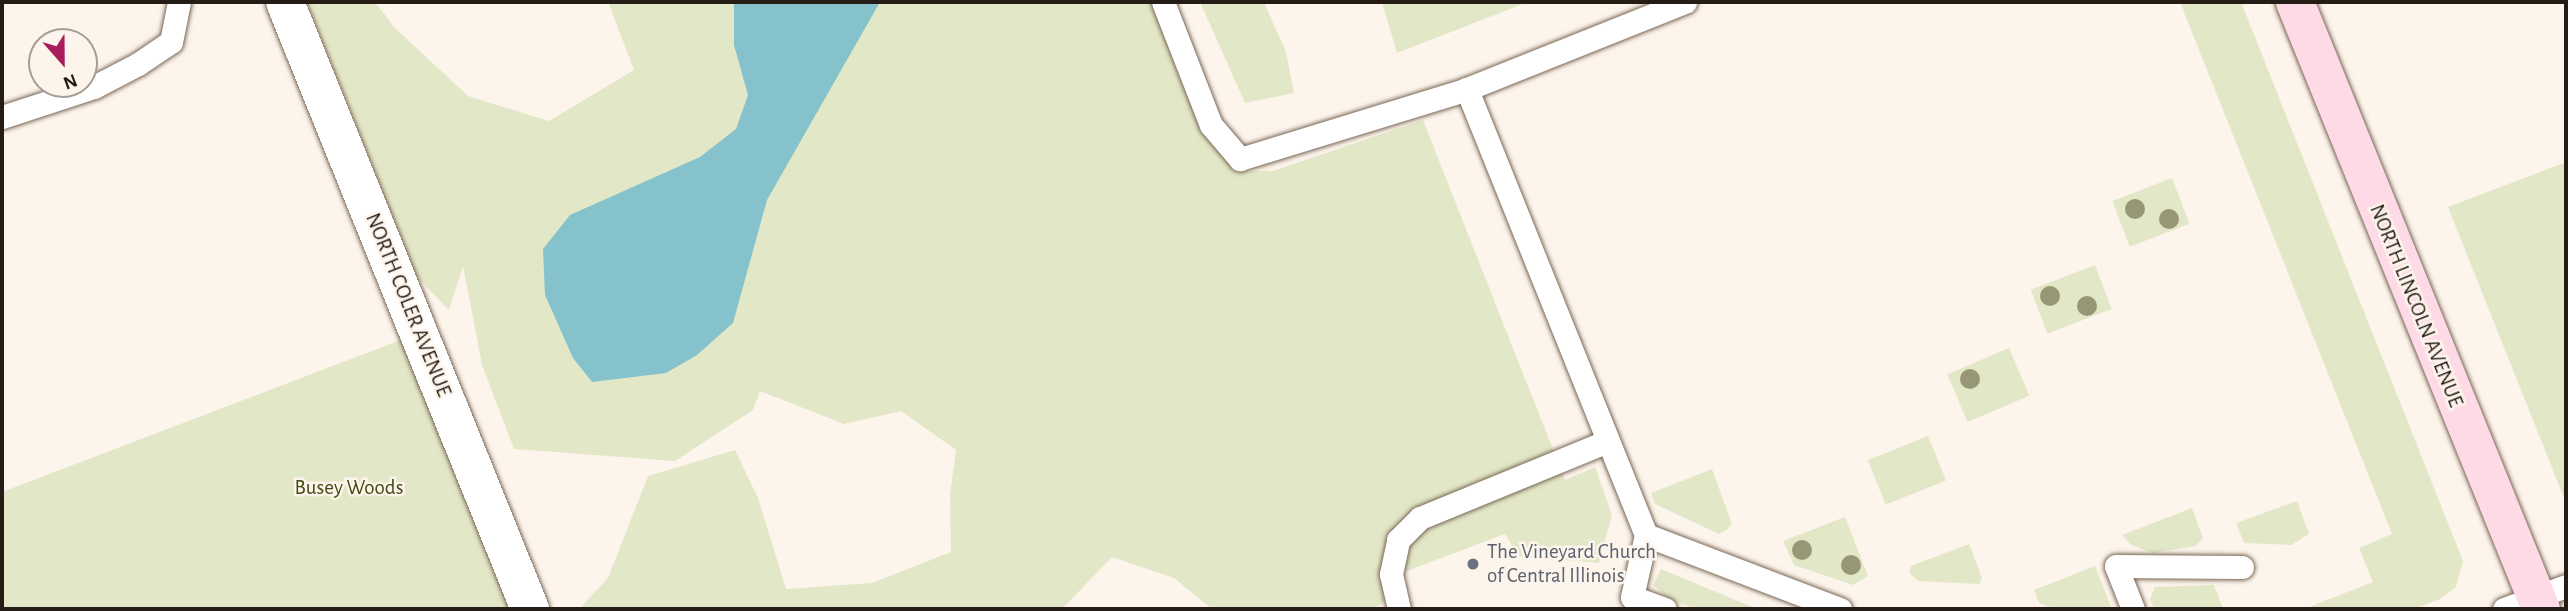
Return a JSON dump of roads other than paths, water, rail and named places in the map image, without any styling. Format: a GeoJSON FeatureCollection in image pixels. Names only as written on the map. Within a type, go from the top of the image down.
{"type":"FeatureCollection","features":[{"type":"Feature","properties":{"kind":"main road","name":"NORTH LINCOLN AVENUE"},"geometry":{"type":"LineString","coordinates":[[2295,2],[2478,465],[2537,600]]}},
{"type":"Feature","properties":{"kind":"street","name":"NORTH COLER AVENUE"},"geometry":{"type":"LineString","coordinates":[[285,2],[530,609]]}},
{"type":"Feature","properties":{"kind":"lane"},"geometry":{"type":"LineString","coordinates":[[2,117],[94,87],[138,64],[171,42],[179,2]]}},
{"type":"Feature","properties":{"kind":"lane"},"geometry":{"type":"LineString","coordinates":[[1163,2],[1211,125],[1240,159],[1467,89],[1685,2]]}},
{"type":"Feature","properties":{"kind":"lane"},"geometry":{"type":"LineString","coordinates":[[1467,89],[1646,534],[1632,597],[1665,609]]}},
{"type":"Feature","properties":{"kind":"lane"},"geometry":{"type":"LineString","coordinates":[[1399,609],[1391,574],[1398,540],[1420,519],[1608,441]]}},
{"type":"Feature","properties":{"kind":"lane"},"geometry":{"type":"LineString","coordinates":[[1646,534],[1840,609]]}},
{"type":"Feature","properties":{"kind":"lane"},"geometry":{"type":"LineString","coordinates":[[2133,609],[2116,566],[2242,567]]}},
{"type":"Feature","properties":{"kind":"water"},"geometry":{"type":"Polygon","coordinates":[[[734,2],[880,2],[767,200],[733,323],[697,355],[666,373],[592,382],[573,358],[545,295],[543,249],[570,215],[700,157],[736,129],[748,95],[734,45],[734,2]]]}},
{"type":"Feature","properties":{"kind":"place","name":"The Vineyard Church of Central Illinois"},"geometry":{"type":"Point","coordinates":[1473,564]}},
{"type":"Feature","properties":{"kind":"park label","name":"Busey Woods"},"geometry":{"type":"Point","coordinates":[349,488]}}]}
